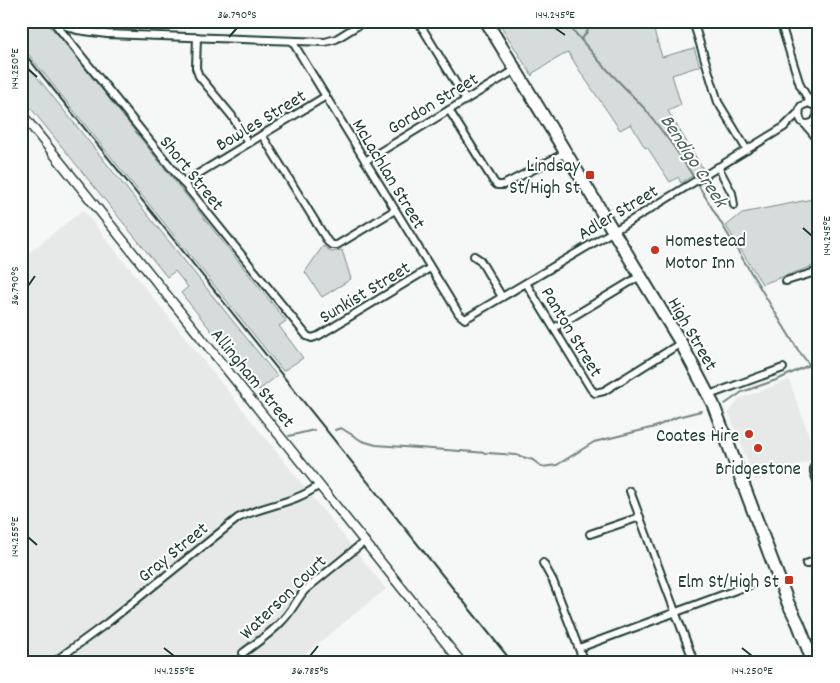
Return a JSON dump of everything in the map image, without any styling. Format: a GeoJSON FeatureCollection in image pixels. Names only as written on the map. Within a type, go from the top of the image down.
{"type":"FeatureCollection","features":[{"type":"Feature","properties":{"kind":"highway","name":"High Street"},"geometry":{"type":"LineString","coordinates":[[486,21],[681,343],[709,395],[788,603],[813,662]]}},
{"type":"Feature","properties":{"kind":"highway","name":"High Street"},"geometry":{"type":"LineString","coordinates":[[788,603],[804,662]]}},
{"type":"Feature","properties":{"kind":"street"},"geometry":{"type":"LineString","coordinates":[[54,22],[64,23],[77,30],[107,34],[330,41],[365,21]]}},
{"type":"Feature","properties":{"kind":"street"},"geometry":{"type":"LineString","coordinates":[[418,21],[466,100]]}},
{"type":"Feature","properties":{"kind":"street"},"geometry":{"type":"LineString","coordinates":[[693,21],[718,102],[747,150]]}},
{"type":"Feature","properties":{"kind":"street"},"geometry":{"type":"LineString","coordinates":[[780,21],[800,85],[799,117],[818,141]]}},
{"type":"Feature","properties":{"kind":"street","name":"Short Street"},"geometry":{"type":"LineString","coordinates":[[54,22],[305,335],[312,338]]}},
{"type":"Feature","properties":{"kind":"street"},"geometry":{"type":"LineString","coordinates":[[197,37],[196,68],[199,76],[232,116],[248,143]]}},
{"type":"Feature","properties":{"kind":"street","name":"McLachlan Street"},"geometry":{"type":"LineString","coordinates":[[292,41],[430,268],[459,314],[464,318]]}},
{"type":"Feature","properties":{"kind":"street","name":"Gordon Street"},"geometry":{"type":"LineString","coordinates":[[365,160],[515,70]]}},
{"type":"Feature","properties":{"kind":"street"},"geometry":{"type":"LineString","coordinates":[[800,85],[818,109],[818,141]]}},
{"type":"Feature","properties":{"kind":"street","name":"Bowles Street"},"geometry":{"type":"LineString","coordinates":[[183,183],[326,96]]}},
{"type":"Feature","properties":{"kind":"street"},"geometry":{"type":"LineString","coordinates":[[800,110],[806,104],[814,104]]}},
{"type":"Feature","properties":{"kind":"street"},"geometry":{"type":"LineString","coordinates":[[449,110],[497,185],[502,185],[565,153]]}},
{"type":"Feature","properties":{"kind":"street","name":"Adler Street"},"geometry":{"type":"LineString","coordinates":[[464,318],[468,318],[747,150],[784,127],[800,110]]}},
{"type":"Feature","properties":{"kind":"street","name":"Allingham Street"},"geometry":{"type":"LineString","coordinates":[[21,112],[461,662]]}},
{"type":"Feature","properties":{"kind":"street"},"geometry":{"type":"LineString","coordinates":[[804,123],[811,124],[818,115]]}},
{"type":"Feature","properties":{"kind":"street","name":"Adler Street"},"geometry":{"type":"LineString","coordinates":[[784,127],[804,123]]}},
{"type":"Feature","properties":{"kind":"street"},"geometry":{"type":"LineString","coordinates":[[262,135],[328,242],[332,245],[337,245],[395,210]]}},
{"type":"Feature","properties":{"kind":"street"},"geometry":{"type":"LineString","coordinates":[[718,167],[732,193],[734,205]]}},
{"type":"Feature","properties":{"kind":"street"},"geometry":{"type":"LineString","coordinates":[[474,256],[480,260],[502,297]]}},
{"type":"Feature","properties":{"kind":"street","name":"Sunkist Street"},"geometry":{"type":"LineString","coordinates":[[312,338],[322,334],[430,268]]}},
{"type":"Feature","properties":{"kind":"street"},"geometry":{"type":"LineString","coordinates":[[786,281],[819,271]]}},
{"type":"Feature","properties":{"kind":"street"},"geometry":{"type":"LineString","coordinates":[[554,328],[640,276]]}},
{"type":"Feature","properties":{"kind":"street","name":"Panton Street"},"geometry":{"type":"LineString","coordinates":[[526,283],[595,393],[604,391],[681,343]]}},
{"type":"Feature","properties":{"kind":"street"},"geometry":{"type":"LineString","coordinates":[[709,395],[783,368]]}},
{"type":"Feature","properties":{"kind":"street"},"geometry":{"type":"LineString","coordinates":[[814,467],[819,486]]}},
{"type":"Feature","properties":{"kind":"street","name":"Gray Street"},"geometry":{"type":"LineString","coordinates":[[54,662],[107,623],[238,518],[256,510],[303,495],[319,485]]}},
{"type":"Feature","properties":{"kind":"street"},"geometry":{"type":"LineString","coordinates":[[630,491],[694,662]]}},
{"type":"Feature","properties":{"kind":"street"},"geometry":{"type":"LineString","coordinates":[[590,534],[640,516]]}},
{"type":"Feature","properties":{"kind":"street","name":"Waterson Court"},"geometry":{"type":"LineString","coordinates":[[243,653],[280,623],[305,590],[364,542]]}},
{"type":"Feature","properties":{"kind":"street"},"geometry":{"type":"LineString","coordinates":[[806,564],[819,559]]}},
{"type":"Feature","properties":{"kind":"street"},"geometry":{"type":"LineString","coordinates":[[543,563],[553,581],[584,662]]}},
{"type":"Feature","properties":{"kind":"street"},"geometry":{"type":"LineString","coordinates":[[579,648],[752,584]]}},
{"type":"Feature","properties":{"kind":"shaded area"},"geometry":{"type":"Polygon","coordinates":[[[21,21],[44,21],[60,37],[286,321],[279,326],[303,358],[283,371],[21,45],[21,21]]]}},
{"type":"Feature","properties":{"kind":"shaded area"},"geometry":{"type":"Polygon","coordinates":[[[498,21],[651,21],[662,57],[694,48],[700,66],[672,75],[681,105],[668,111],[703,169],[681,183],[678,177],[670,182],[647,147],[645,148],[631,124],[620,130],[568,52],[533,73],[532,76],[498,21]]]}},
{"type":"Feature","properties":{"kind":"shaded area"},"geometry":{"type":"Polygon","coordinates":[[[21,57],[277,376],[259,390],[181,293],[188,287],[175,271],[167,277],[21,96],[21,57]]]}},
{"type":"Feature","properties":{"kind":"shaded area"},"geometry":{"type":"Polygon","coordinates":[[[819,197],[819,264],[762,284],[726,226],[742,213],[819,197]]]}},
{"type":"Feature","properties":{"kind":"shaded area"},"geometry":{"type":"Polygon","coordinates":[[[83,210],[386,589],[295,662],[21,662],[21,259],[83,210]]]}},
{"type":"Feature","properties":{"kind":"shaded area"},"geometry":{"type":"Polygon","coordinates":[[[323,246],[332,252],[342,250],[351,279],[322,297],[305,272],[323,246]]]}},
{"type":"Feature","properties":{"kind":"shaded area"},"geometry":{"type":"Polygon","coordinates":[[[789,380],[817,458],[755,481],[729,413],[739,399],[789,380]]]}},
{"type":"Feature","properties":{"kind":"waterway","name":"Bendigo Creek"},"geometry":{"type":"LineString","coordinates":[[565,21],[601,63],[646,110],[695,179]]}},
{"type":"Feature","properties":{"kind":"waterway"},"geometry":{"type":"LineString","coordinates":[[581,40],[587,32],[591,21]]}},
{"type":"Feature","properties":{"kind":"waterway","name":"Bendigo Creek"},"geometry":{"type":"LineString","coordinates":[[697,183],[798,350],[819,377]]}},
{"type":"Feature","properties":{"kind":"waterway"},"geometry":{"type":"LineString","coordinates":[[725,404],[742,392],[779,379],[809,365]]}},
{"type":"Feature","properties":{"kind":"waterway"},"geometry":{"type":"LineString","coordinates":[[335,430],[341,428],[362,441],[376,445],[516,455],[533,460],[542,467],[557,465],[594,442],[655,427],[677,417],[701,411]]}},
{"type":"Feature","properties":{"kind":"waterway"},"geometry":{"type":"LineString","coordinates":[[289,436],[314,430]]}},
{"type":"Feature","properties":{"kind":"railway"},"geometry":{"type":"LineString","coordinates":[[21,49],[512,662]]}},
{"type":"Feature","properties":{"kind":"place","name":"Lindsay St/High St"},"geometry":{"type":"Point","coordinates":[590,175]}},
{"type":"Feature","properties":{"kind":"place","name":"Homestead Motor Inn"},"geometry":{"type":"Point","coordinates":[655,250]}},
{"type":"Feature","properties":{"kind":"place","name":"Coates Hire"},"geometry":{"type":"Point","coordinates":[749,434]}},
{"type":"Feature","properties":{"kind":"place","name":"Bridgestone"},"geometry":{"type":"Point","coordinates":[758,448]}},
{"type":"Feature","properties":{"kind":"place","name":"Elm St/High St"},"geometry":{"type":"Point","coordinates":[789,580]}}]}
